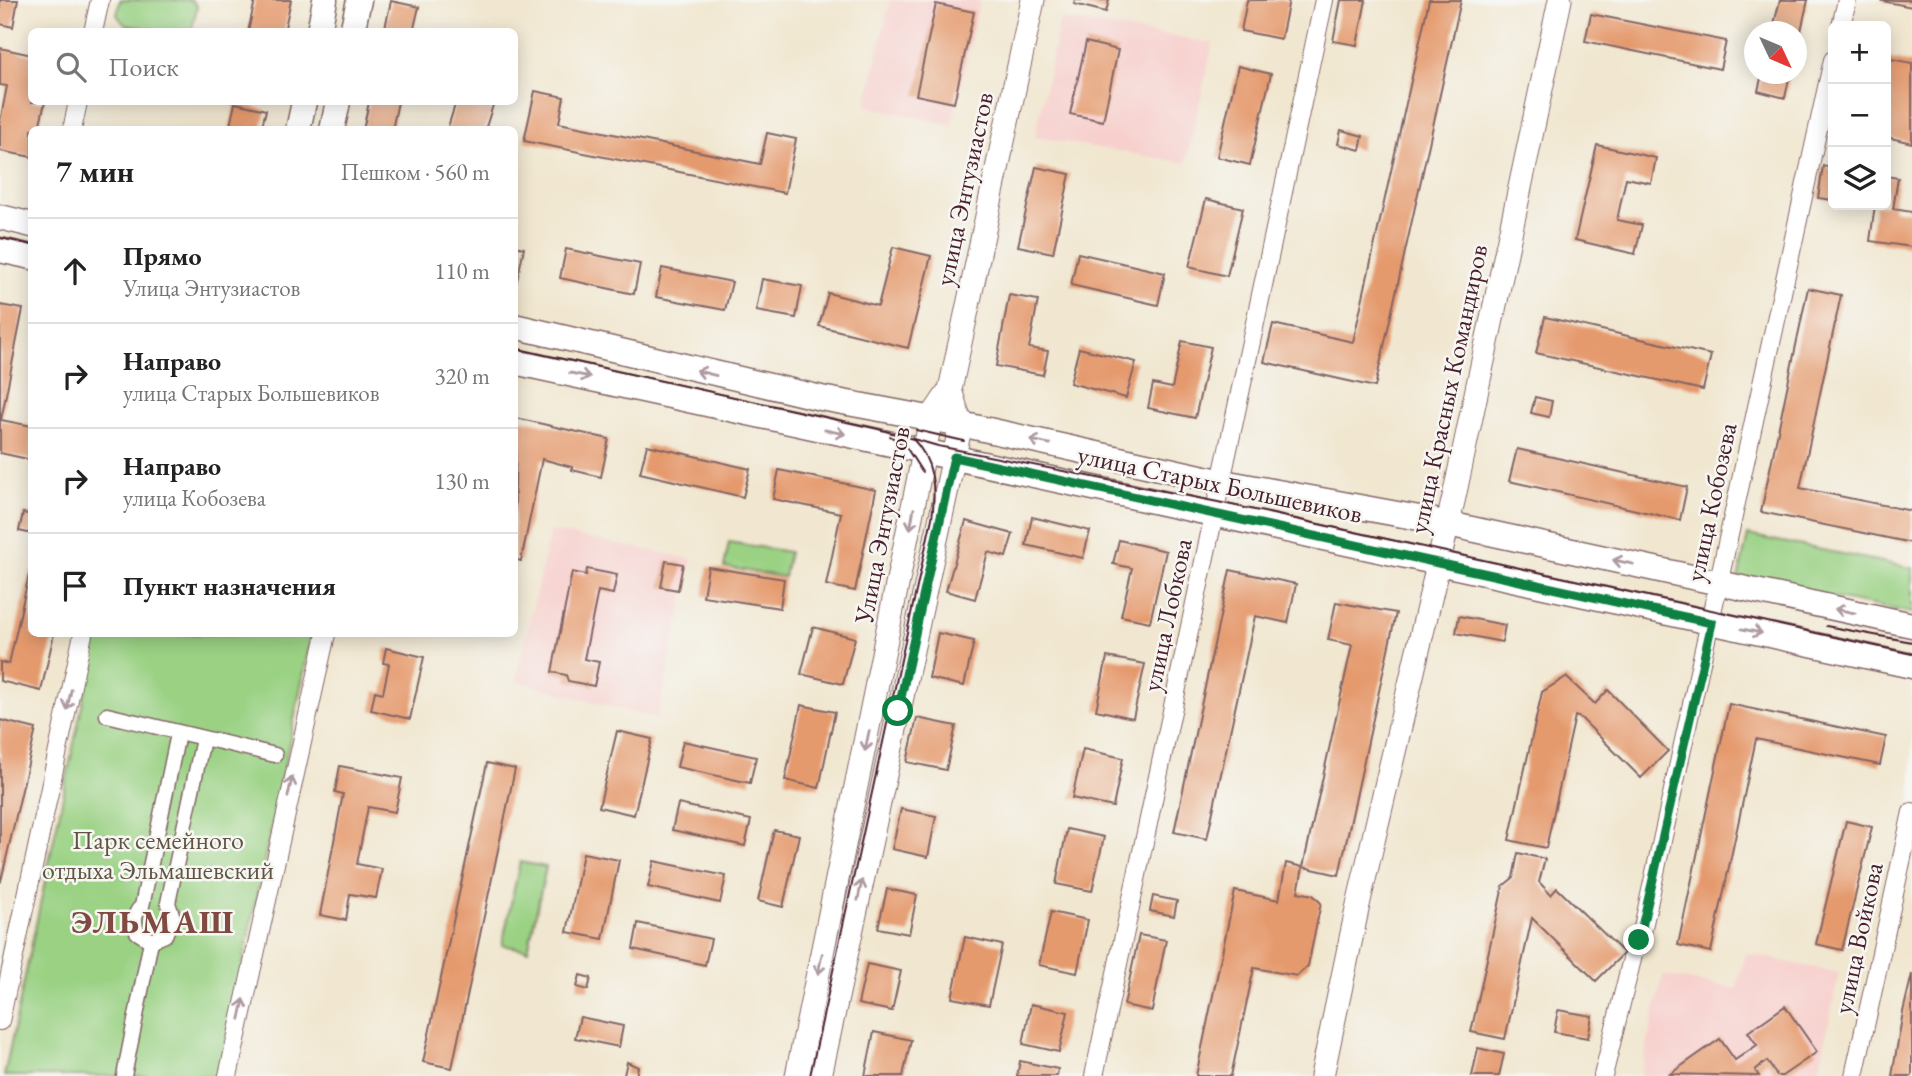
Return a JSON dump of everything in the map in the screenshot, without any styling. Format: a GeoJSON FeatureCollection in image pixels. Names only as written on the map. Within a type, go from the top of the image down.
{"type":"FeatureCollection","features":[{"type":"Feature","properties":{"kind":"main road"},"geometry":{"type":"LineString","coordinates":[[320,28],[326,0]]}},
{"type":"Feature","properties":{"kind":"main road"},"geometry":{"type":"LineString","coordinates":[[353,28],[359,0]]}},
{"type":"Feature","properties":{"kind":"main road"},"geometry":{"type":"LineString","coordinates":[[299,126],[303,105]]}},
{"type":"Feature","properties":{"kind":"main road"},"geometry":{"type":"LineString","coordinates":[[333,126],[337,105]]}},
{"type":"Feature","properties":{"kind":"main road"},"geometry":{"type":"LineString","coordinates":[[0,217],[28,224]]}},
{"type":"Feature","properties":{"kind":"main road"},"geometry":{"type":"LineString","coordinates":[[0,250],[28,256]]}},
{"type":"Feature","properties":{"kind":"main road","name":"улица Старых Большевиков"},"geometry":{"type":"LineString","coordinates":[[518,327],[729,378],[961,424],[1223,481],[1448,524],[1912,625]]}},
{"type":"Feature","properties":{"kind":"main road","name":"улица Старых Большевиков"},"geometry":{"type":"LineString","coordinates":[[518,363],[1912,666]]}},
{"type":"Feature","properties":{"kind":"street"},"geometry":{"type":"LineString","coordinates":[[94,28],[100,0]]}},
{"type":"Feature","properties":{"kind":"street","name":"улица Энтузиастов"},"geometry":{"type":"LineString","coordinates":[[950,390],[1033,0]]}},
{"type":"Feature","properties":{"kind":"street","name":"улица Лобкова"},"geometry":{"type":"LineString","coordinates":[[1094,1076],[1324,0]]}},
{"type":"Feature","properties":{"kind":"street","name":"улица Красных Командиров"},"geometry":{"type":"LineString","coordinates":[[1322,1076],[1358,905],[1439,565],[1560,0]]}},
{"type":"Feature","properties":{"kind":"street"},"geometry":{"type":"LineString","coordinates":[[1842,21],[1847,0]]}},
{"type":"Feature","properties":{"kind":"street","name":"улица Кобозева"},"geometry":{"type":"LineString","coordinates":[[1603,1076],[1634,951],[1643,932],[1828,83]]}},
{"type":"Feature","properties":{"kind":"street"},"geometry":{"type":"LineString","coordinates":[[73,126],[77,105]]}},
{"type":"Feature","properties":{"kind":"street","name":"Улица Энтузиастов"},"geometry":{"type":"LineString","coordinates":[[797,1076],[931,418],[950,390]]}},
{"type":"Feature","properties":{"kind":"street","name":"Улица Энтузиастов"},"geometry":{"type":"LineString","coordinates":[[820,1076],[961,424],[950,390]]}},
{"type":"Feature","properties":{"kind":"street"},"geometry":{"type":"LineString","coordinates":[[0,1021],[82,637]]}},
{"type":"Feature","properties":{"kind":"street"},"geometry":{"type":"LineString","coordinates":[[228,1076],[306,712],[325,637]]}},
{"type":"Feature","properties":{"kind":"street"},"geometry":{"type":"LineString","coordinates":[[107,715],[275,755]]}},
{"type":"Feature","properties":{"kind":"street"},"geometry":{"type":"LineString","coordinates":[[151,941],[137,932],[134,920],[136,912],[142,906],[178,734]]}},
{"type":"Feature","properties":{"kind":"street"},"geometry":{"type":"LineString","coordinates":[[151,941],[165,935],[173,917],[168,903],[202,739]]}},
{"type":"Feature","properties":{"kind":"street","name":"улица Войкова"},"geometry":{"type":"LineString","coordinates":[[1854,1076],[1912,812]]}},
{"type":"Feature","properties":{"kind":"street"},"geometry":{"type":"LineString","coordinates":[[124,1076],[151,941]]}},
{"type":"Feature","properties":{"kind":"shaded area"},"geometry":{"type":"Polygon","coordinates":[[[890,0],[980,0],[952,125],[866,106],[890,0]]]}},
{"type":"Feature","properties":{"kind":"shaded area"},"geometry":{"type":"Polygon","coordinates":[[[1060,19],[1213,43],[1186,163],[1035,137],[1060,19]]]}},
{"type":"Feature","properties":{"kind":"shaded area"},"geometry":{"type":"Polygon","coordinates":[[[550,531],[692,559],[657,719],[516,681],[550,531]]]}},
{"type":"Feature","properties":{"kind":"shaded area"},"geometry":{"type":"Polygon","coordinates":[[[1746,953],[1839,973],[1818,1076],[1640,1076],[1663,975],[1736,989],[1746,953]]]}},
{"type":"Feature","properties":{"kind":"green space"},"geometry":{"type":"Polygon","coordinates":[[[120,0],[192,0],[197,7],[192,28],[125,25],[117,15],[120,0]]]}},
{"type":"Feature","properties":{"kind":"green space"},"geometry":{"type":"Polygon","coordinates":[[[1748,535],[1912,568],[1912,613],[1738,579],[1748,535]]]}},
{"type":"Feature","properties":{"kind":"green space"},"geometry":{"type":"Polygon","coordinates":[[[729,542],[789,552],[784,577],[724,567],[729,542]]]}},
{"type":"Feature","properties":{"kind":"green space","name":"Парк семейного отдыха Эльмашевский"},"geometry":{"type":"Polygon","coordinates":[[[96,637],[311,637],[219,1076],[4,1076],[96,637]]]}},
{"type":"Feature","properties":{"kind":"green space"},"geometry":{"type":"Polygon","coordinates":[[[520,862],[546,867],[528,950],[502,945],[520,862]]]}},
{"type":"Feature","properties":{"kind":"building"},"geometry":{"type":"Polygon","coordinates":[[[0,0],[18,0],[13,27],[0,24],[0,0]]]}},
{"type":"Feature","properties":{"kind":"building"},"geometry":{"type":"Polygon","coordinates":[[[255,0],[291,0],[285,28],[249,28],[255,0]]]}},
{"type":"Feature","properties":{"kind":"building"},"geometry":{"type":"Polygon","coordinates":[[[1075,0],[1109,0],[1106,12],[1074,4],[1075,0]]]}},
{"type":"Feature","properties":{"kind":"building"},"geometry":{"type":"Polygon","coordinates":[[[1247,0],[1289,0],[1281,39],[1241,31],[1247,0]]]}},
{"type":"Feature","properties":{"kind":"building"},"geometry":{"type":"Polygon","coordinates":[[[1341,0],[1366,0],[1357,45],[1333,41],[1341,0]]]}},
{"type":"Feature","properties":{"kind":"building"},"geometry":{"type":"Polygon","coordinates":[[[1429,0],[1461,0],[1375,387],[1264,362],[1273,324],[1353,342],[1429,0]]]}},
{"type":"Feature","properties":{"kind":"building"},"geometry":{"type":"Polygon","coordinates":[[[1780,0],[1808,0],[1803,21],[1775,21],[1780,0]]]}},
{"type":"Feature","properties":{"kind":"building"},"geometry":{"type":"Polygon","coordinates":[[[1912,0],[1912,7],[1882,1],[1912,0]]]}},
{"type":"Feature","properties":{"kind":"building"},"geometry":{"type":"Polygon","coordinates":[[[391,1],[419,7],[414,28],[385,28],[391,1]]]}},
{"type":"Feature","properties":{"kind":"building"},"geometry":{"type":"Polygon","coordinates":[[[936,4],[974,12],[954,103],[916,95],[936,4]]]}},
{"type":"Feature","properties":{"kind":"building"},"geometry":{"type":"Polygon","coordinates":[[[1591,14],[1726,41],[1720,69],[1585,41],[1591,14]]]}},
{"type":"Feature","properties":{"kind":"building"},"geometry":{"type":"Polygon","coordinates":[[[1086,42],[1118,50],[1103,121],[1070,114],[1086,42]]]}},
{"type":"Feature","properties":{"kind":"building"},"geometry":{"type":"Polygon","coordinates":[[[0,48],[28,54],[28,105],[44,105],[40,124],[50,126],[28,126],[28,156],[0,151],[0,122],[7,86],[0,85],[0,48]]]}},
{"type":"Feature","properties":{"kind":"building"},"geometry":{"type":"Polygon","coordinates":[[[1891,59],[1912,63],[1912,143],[1891,138],[1891,59]]]}},
{"type":"Feature","properties":{"kind":"building"},"geometry":{"type":"Polygon","coordinates":[[[1238,66],[1271,74],[1250,165],[1217,157],[1238,66]]]}},
{"type":"Feature","properties":{"kind":"building"},"geometry":{"type":"Polygon","coordinates":[[[1760,84],[1788,84],[1785,98],[1758,91],[1760,84]]]}},
{"type":"Feature","properties":{"kind":"building"},"geometry":{"type":"Polygon","coordinates":[[[535,91],[564,97],[559,123],[760,164],[767,133],[796,139],[785,193],[524,141],[535,91]]]}},
{"type":"Feature","properties":{"kind":"building"},"geometry":{"type":"Polygon","coordinates":[[[235,105],[266,110],[262,126],[230,126],[235,105]]]}},
{"type":"Feature","properties":{"kind":"building"},"geometry":{"type":"Polygon","coordinates":[[[368,105],[397,105],[393,126],[364,126],[368,105]]]}},
{"type":"Feature","properties":{"kind":"building"},"geometry":{"type":"Polygon","coordinates":[[[455,105],[493,105],[486,126],[448,126],[455,105]]]}},
{"type":"Feature","properties":{"kind":"building"},"geometry":{"type":"Polygon","coordinates":[[[1341,130],[1363,136],[1360,150],[1338,144],[1341,130]]]}},
{"type":"Feature","properties":{"kind":"building"},"geometry":{"type":"Polygon","coordinates":[[[1597,145],[1656,158],[1651,183],[1626,178],[1617,220],[1642,225],[1635,254],[1575,240],[1597,145]]]}},
{"type":"Feature","properties":{"kind":"building"},"geometry":{"type":"Polygon","coordinates":[[[1823,166],[1828,167],[1828,199],[1818,198],[1823,166]]]}},
{"type":"Feature","properties":{"kind":"building"},"geometry":{"type":"Polygon","coordinates":[[[1036,167],[1070,174],[1053,253],[1018,246],[1036,167]]]}},
{"type":"Feature","properties":{"kind":"building"},"geometry":{"type":"Polygon","coordinates":[[[1891,177],[1898,178],[1893,209],[1912,212],[1912,247],[1870,241],[1874,210],[1891,210],[1891,177]]]}},
{"type":"Feature","properties":{"kind":"building"},"geometry":{"type":"Polygon","coordinates":[[[1206,199],[1243,208],[1227,276],[1189,267],[1206,199]]]}},
{"type":"Feature","properties":{"kind":"building"},"geometry":{"type":"Polygon","coordinates":[[[518,247],[524,248],[518,276],[518,247]]]}},
{"type":"Feature","properties":{"kind":"building"},"geometry":{"type":"Polygon","coordinates":[[[893,247],[931,256],[908,348],[819,326],[828,293],[878,306],[893,247]]]}},
{"type":"Feature","properties":{"kind":"building"},"geometry":{"type":"Polygon","coordinates":[[[566,249],[640,264],[634,294],[560,278],[566,249]]]}},
{"type":"Feature","properties":{"kind":"building"},"geometry":{"type":"Polygon","coordinates":[[[1078,253],[1165,273],[1158,305],[1071,285],[1078,253]]]}},
{"type":"Feature","properties":{"kind":"building"},"geometry":{"type":"Polygon","coordinates":[[[662,268],[732,282],[725,310],[656,297],[662,268]]]}},
{"type":"Feature","properties":{"kind":"building"},"geometry":{"type":"Polygon","coordinates":[[[762,279],[802,286],[796,318],[756,311],[762,279]]]}},
{"type":"Feature","properties":{"kind":"building"},"geometry":{"type":"Polygon","coordinates":[[[1808,288],[1841,295],[1800,488],[1912,511],[1912,543],[1761,512],[1808,288]]]}},
{"type":"Feature","properties":{"kind":"building"},"geometry":{"type":"Polygon","coordinates":[[[1009,295],[1038,300],[1029,348],[1048,351],[1043,375],[996,366],[1009,295]]]}},
{"type":"Feature","properties":{"kind":"building"},"geometry":{"type":"Polygon","coordinates":[[[0,305],[23,309],[1,420],[28,425],[28,459],[0,453],[0,305]]]}},
{"type":"Feature","properties":{"kind":"building"},"geometry":{"type":"Polygon","coordinates":[[[1545,317],[1711,355],[1703,390],[1536,353],[1545,317]]]}},
{"type":"Feature","properties":{"kind":"building"},"geometry":{"type":"Polygon","coordinates":[[[1182,341],[1211,347],[1195,418],[1148,408],[1153,384],[1172,388],[1182,341]]]}},
{"type":"Feature","properties":{"kind":"building"},"geometry":{"type":"Polygon","coordinates":[[[1079,348],[1136,362],[1126,398],[1070,383],[1079,348]]]}},
{"type":"Feature","properties":{"kind":"building"},"geometry":{"type":"Polygon","coordinates":[[[1535,397],[1552,401],[1549,417],[1531,413],[1535,397]]]}},
{"type":"Feature","properties":{"kind":"building"},"geometry":{"type":"Polygon","coordinates":[[[518,418],[609,439],[601,477],[542,459],[521,561],[518,560],[518,418]]]}},
{"type":"Feature","properties":{"kind":"building"},"geometry":{"type":"Polygon","coordinates":[[[647,445],[750,469],[743,497],[640,473],[647,445]]]}},
{"type":"Feature","properties":{"kind":"building"},"geometry":{"type":"Polygon","coordinates":[[[1517,449],[1687,487],[1680,520],[1509,481],[1517,449]]]}},
{"type":"Feature","properties":{"kind":"building"},"geometry":{"type":"Polygon","coordinates":[[[779,470],[876,490],[855,591],[826,585],[841,513],[773,499],[779,470]]]}},
{"type":"Feature","properties":{"kind":"building"},"geometry":{"type":"Polygon","coordinates":[[[23,513],[28,514],[28,533],[19,531],[23,513]]]}},
{"type":"Feature","properties":{"kind":"building"},"geometry":{"type":"Polygon","coordinates":[[[1032,517],[1090,531],[1083,558],[1026,545],[1032,517]]]}},
{"type":"Feature","properties":{"kind":"building"},"geometry":{"type":"Polygon","coordinates":[[[966,521],[1013,534],[1006,557],[988,552],[975,599],[946,591],[966,521]]]}},
{"type":"Feature","properties":{"kind":"building"},"geometry":{"type":"Polygon","coordinates":[[[1119,540],[1166,551],[1150,622],[1121,616],[1132,568],[1113,564],[1119,540]]]}},
{"type":"Feature","properties":{"kind":"building"},"geometry":{"type":"Polygon","coordinates":[[[666,561],[683,564],[678,590],[661,587],[666,561]]]}},
{"type":"Feature","properties":{"kind":"building"},"geometry":{"type":"Polygon","coordinates":[[[708,567],[784,579],[780,608],[703,596],[708,567]]]}},
{"type":"Feature","properties":{"kind":"building"},"geometry":{"type":"Polygon","coordinates":[[[587,569],[617,575],[613,594],[598,591],[584,659],[599,662],[594,686],[568,681],[566,675],[552,672],[572,572],[586,575],[587,569]]]}},
{"type":"Feature","properties":{"kind":"building"},"geometry":{"type":"Polygon","coordinates":[[[1230,570],[1296,584],[1288,623],[1255,616],[1207,839],[1174,832],[1230,570]]]}},
{"type":"Feature","properties":{"kind":"building"},"geometry":{"type":"Polygon","coordinates":[[[28,579],[28,637],[53,637],[41,691],[0,681],[0,662],[9,664],[28,579]]]}},
{"type":"Feature","properties":{"kind":"building"},"geometry":{"type":"Polygon","coordinates":[[[1336,602],[1396,613],[1339,875],[1303,867],[1352,645],[1328,640],[1336,602]]]}},
{"type":"Feature","properties":{"kind":"building"},"geometry":{"type":"Polygon","coordinates":[[[1459,616],[1505,625],[1502,642],[1456,633],[1459,616]]]}},
{"type":"Feature","properties":{"kind":"building"},"geometry":{"type":"Polygon","coordinates":[[[813,627],[855,638],[843,684],[801,674],[813,627]]]}},
{"type":"Feature","properties":{"kind":"building"},"geometry":{"type":"Polygon","coordinates":[[[938,633],[974,641],[964,686],[929,678],[938,633]]]}},
{"type":"Feature","properties":{"kind":"building"},"geometry":{"type":"Polygon","coordinates":[[[386,648],[424,657],[410,719],[371,710],[375,691],[383,693],[389,664],[383,663],[386,648]]]}},
{"type":"Feature","properties":{"kind":"building"},"geometry":{"type":"Polygon","coordinates":[[[1107,657],[1145,664],[1133,718],[1096,710],[1107,657]]]}},
{"type":"Feature","properties":{"kind":"building"},"geometry":{"type":"Polygon","coordinates":[[[1566,677],[1595,704],[1608,690],[1668,751],[1641,778],[1581,718],[1575,716],[1546,848],[1509,840],[1542,692],[1566,677]]]}},
{"type":"Feature","properties":{"kind":"building"},"geometry":{"type":"Polygon","coordinates":[[[1729,704],[1886,737],[1880,765],[1756,739],[1711,952],[1678,945],[1729,704]]]}},
{"type":"Feature","properties":{"kind":"building"},"geometry":{"type":"Polygon","coordinates":[[[801,705],[835,712],[819,788],[785,780],[801,705]]]}},
{"type":"Feature","properties":{"kind":"building"},"geometry":{"type":"Polygon","coordinates":[[[917,718],[956,726],[946,770],[907,762],[917,718]]]}},
{"type":"Feature","properties":{"kind":"building"},"geometry":{"type":"Polygon","coordinates":[[[0,720],[36,729],[1,881],[0,880],[0,720]]]}},
{"type":"Feature","properties":{"kind":"building"},"geometry":{"type":"Polygon","coordinates":[[[617,731],[652,739],[634,815],[599,807],[617,731]]]}},
{"type":"Feature","properties":{"kind":"building"},"geometry":{"type":"Polygon","coordinates":[[[683,741],[756,757],[750,783],[677,767],[683,741]]]}},
{"type":"Feature","properties":{"kind":"building"},"geometry":{"type":"Polygon","coordinates":[[[1083,749],[1123,758],[1113,807],[1072,798],[1083,749]]]}},
{"type":"Feature","properties":{"kind":"building"},"geometry":{"type":"Polygon","coordinates":[[[487,763],[515,769],[452,1068],[423,1062],[487,763]]]}},
{"type":"Feature","properties":{"kind":"building"},"geometry":{"type":"Polygon","coordinates":[[[340,766],[402,778],[395,812],[368,807],[357,864],[382,869],[376,898],[350,894],[346,920],[320,915],[343,794],[335,792],[340,766]]]}},
{"type":"Feature","properties":{"kind":"building"},"geometry":{"type":"Polygon","coordinates":[[[678,804],[751,820],[745,846],[672,830],[678,804]]]}},
{"type":"Feature","properties":{"kind":"building"},"geometry":{"type":"Polygon","coordinates":[[[901,809],[936,816],[928,857],[892,849],[901,809]]]}},
{"type":"Feature","properties":{"kind":"building"},"geometry":{"type":"Polygon","coordinates":[[[1846,821],[1872,827],[1842,950],[1816,944],[1846,821]]]}},
{"type":"Feature","properties":{"kind":"building"},"geometry":{"type":"Polygon","coordinates":[[[1067,829],[1104,837],[1092,891],[1056,884],[1067,829]]]}},
{"type":"Feature","properties":{"kind":"building"},"geometry":{"type":"Polygon","coordinates":[[[774,830],[799,835],[783,907],[758,901],[774,830]]]}},
{"type":"Feature","properties":{"kind":"building"},"geometry":{"type":"Polygon","coordinates":[[[583,853],[619,860],[603,939],[567,932],[583,853]]]}},
{"type":"Feature","properties":{"kind":"building"},"geometry":{"type":"Polygon","coordinates":[[[1518,853],[1545,859],[1539,882],[1551,895],[1557,888],[1624,953],[1596,981],[1532,918],[1505,1039],[1471,1032],[1503,886],[1513,878],[1518,853]]]}},
{"type":"Feature","properties":{"kind":"building"},"geometry":{"type":"Polygon","coordinates":[[[654,861],[726,876],[720,903],[648,887],[654,861]]]}},
{"type":"Feature","properties":{"kind":"building"},"geometry":{"type":"Polygon","coordinates":[[[1286,863],[1303,867],[1298,892],[1313,895],[1321,903],[1308,966],[1297,976],[1254,968],[1231,1076],[1196,1076],[1235,891],[1279,900],[1286,863]]]}},
{"type":"Feature","properties":{"kind":"building"},"geometry":{"type":"Polygon","coordinates":[[[887,889],[917,895],[909,934],[878,928],[887,889]]]}},
{"type":"Feature","properties":{"kind":"building"},"geometry":{"type":"Polygon","coordinates":[[[1153,896],[1177,901],[1174,916],[1150,911],[1153,896]]]}},
{"type":"Feature","properties":{"kind":"building"},"geometry":{"type":"Polygon","coordinates":[[[1051,912],[1088,920],[1077,973],[1039,965],[1051,912]]]}},
{"type":"Feature","properties":{"kind":"building"},"geometry":{"type":"Polygon","coordinates":[[[638,923],[711,939],[705,965],[633,949],[638,923]]]}},
{"type":"Feature","properties":{"kind":"building"},"geometry":{"type":"Polygon","coordinates":[[[1139,935],[1166,940],[1152,1011],[1124,1005],[1139,935]]]}},
{"type":"Feature","properties":{"kind":"building"},"geometry":{"type":"Polygon","coordinates":[[[965,937],[1002,945],[989,1005],[952,998],[965,937]]]}},
{"type":"Feature","properties":{"kind":"building"},"geometry":{"type":"Polygon","coordinates":[[[867,964],[901,971],[892,1011],[858,1004],[867,964]]]}},
{"type":"Feature","properties":{"kind":"building"},"geometry":{"type":"Polygon","coordinates":[[[1912,974],[1912,1076],[1892,1076],[1903,1012],[1912,974]]]}},
{"type":"Feature","properties":{"kind":"building"},"geometry":{"type":"Polygon","coordinates":[[[580,975],[591,978],[588,990],[577,987],[580,975]]]}},
{"type":"Feature","properties":{"kind":"building"},"geometry":{"type":"Polygon","coordinates":[[[1031,1004],[1068,1012],[1059,1052],[1023,1044],[1031,1004]]]}},
{"type":"Feature","properties":{"kind":"building"},"geometry":{"type":"Polygon","coordinates":[[[1785,1006],[1817,1052],[1782,1076],[1777,1076],[1767,1061],[1755,1070],[1759,1076],[1670,1074],[1720,1039],[1735,1060],[1757,1045],[1748,1032],[1785,1006]]]}},
{"type":"Feature","properties":{"kind":"building"},"geometry":{"type":"Polygon","coordinates":[[[1558,1010],[1592,1016],[1588,1038],[1554,1032],[1558,1010]]]}},
{"type":"Feature","properties":{"kind":"building"},"geometry":{"type":"Polygon","coordinates":[[[580,1017],[623,1026],[619,1047],[575,1038],[580,1017]]]}},
{"type":"Feature","properties":{"kind":"building"},"geometry":{"type":"Polygon","coordinates":[[[874,1032],[911,1040],[903,1076],[865,1076],[874,1032]]]}},
{"type":"Feature","properties":{"kind":"building"},"geometry":{"type":"Polygon","coordinates":[[[1478,1048],[1504,1054],[1499,1076],[1472,1076],[1478,1048]]]}},
{"type":"Feature","properties":{"kind":"building"},"geometry":{"type":"Polygon","coordinates":[[[1020,1061],[1058,1069],[1057,1076],[1017,1076],[1020,1061]]]}},
{"type":"Feature","properties":{"kind":"building"},"geometry":{"type":"Polygon","coordinates":[[[627,1062],[638,1067],[636,1076],[624,1075],[627,1062]]]}},
{"type":"Feature","properties":{"kind":"tram line"},"geometry":{"type":"LineString","coordinates":[[0,238],[28,244]]}},
{"type":"Feature","properties":{"kind":"tram line"},"geometry":{"type":"LineString","coordinates":[[518,349],[878,429],[938,446],[1218,502],[1912,654]]}},
{"type":"Feature","properties":{"kind":"tram line"},"geometry":{"type":"LineString","coordinates":[[916,430],[964,441]]}},
{"type":"Feature","properties":{"kind":"tram line"},"geometry":{"type":"LineString","coordinates":[[890,436],[906,447],[922,472]]}},
{"type":"Feature","properties":{"kind":"tram line"},"geometry":{"type":"LineString","coordinates":[[810,1076],[932,518],[932,475],[925,456],[912,438]]}},
{"type":"Feature","properties":{"kind":"tram line"},"geometry":{"type":"LineString","coordinates":[[1826,626],[1912,642]]}},
{"type":"Feature","properties":{"kind":"district","name":"ЭЛЬМАШ"},"geometry":{"type":"Point","coordinates":[153,921]}},
{"type":"Feature","properties":{"kind":"route"},"geometry":{"type":"LineString","coordinates":[[898,711],[954,457],[1712,623],[1643,932],[1639,940]]}}]}
